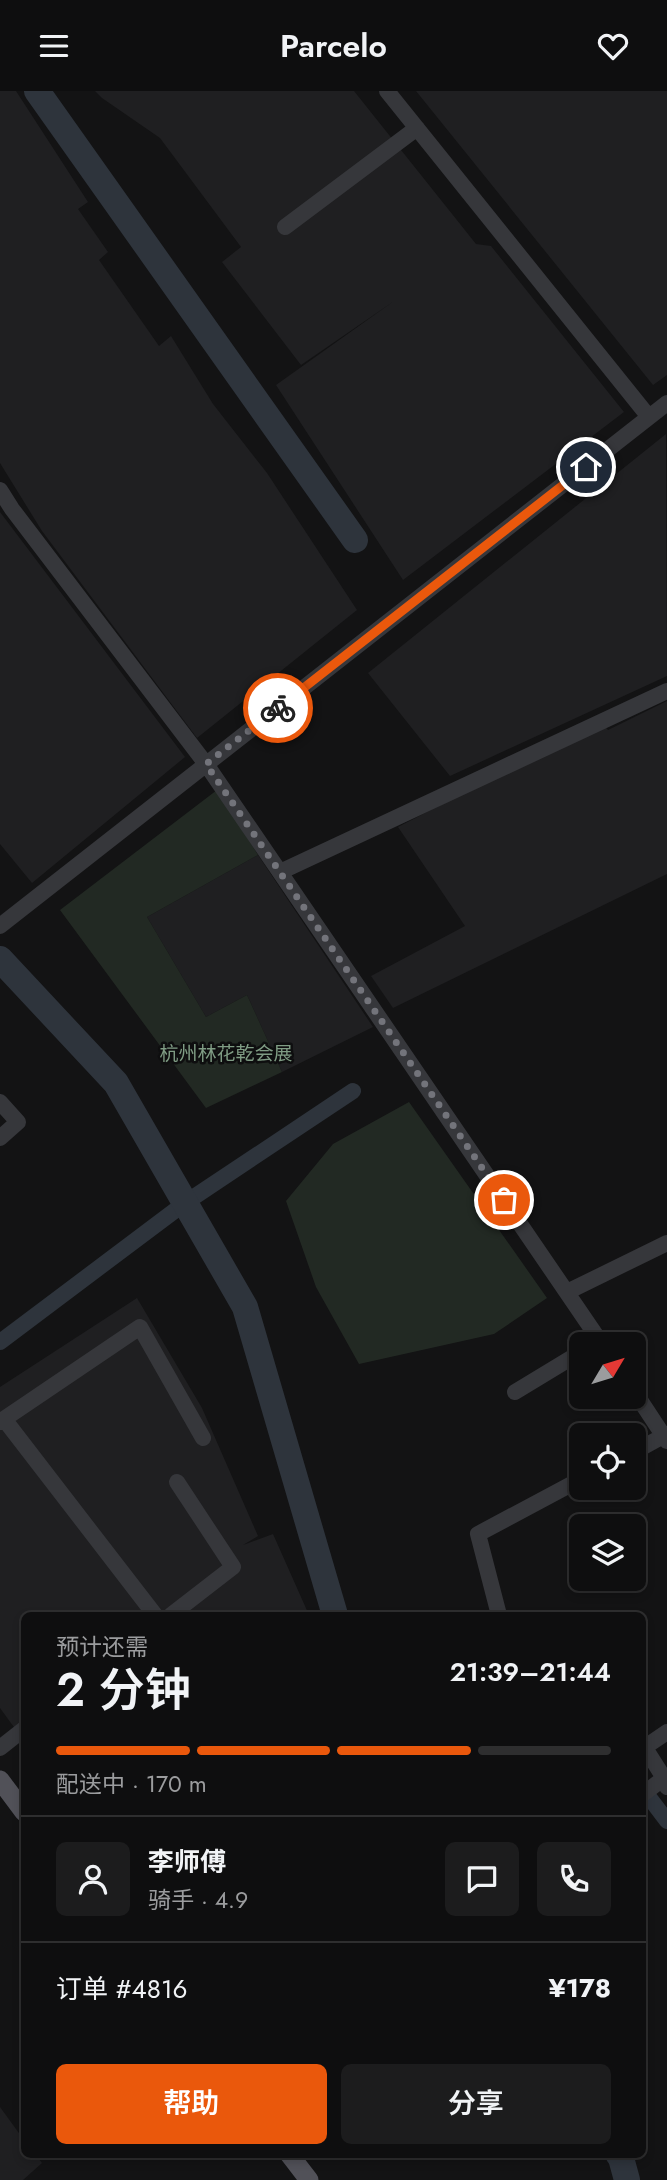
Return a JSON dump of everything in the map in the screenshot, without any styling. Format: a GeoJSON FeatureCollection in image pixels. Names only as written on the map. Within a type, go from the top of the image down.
{"type":"FeatureCollection","features":[{"type":"Feature","properties":{"kind":"main road"},"geometry":{"type":"LineString","coordinates":[[0,1780],[21,1808]]}},
{"type":"Feature","properties":{"kind":"main road"},"geometry":{"type":"LineString","coordinates":[[292,2158],[309,2180]]}},
{"type":"Feature","properties":{"kind":"street"},"geometry":{"type":"LineString","coordinates":[[387,91],[649,417]]}},
{"type":"Feature","properties":{"kind":"street"},"geometry":{"type":"LineString","coordinates":[[285,227],[417,128]]}},
{"type":"Feature","properties":{"kind":"street"},"geometry":{"type":"LineString","coordinates":[[0,926],[667,403]]}},
{"type":"Feature","properties":{"kind":"street"},"geometry":{"type":"LineString","coordinates":[[0,490],[206,764],[567,1292],[591,1332]]}},
{"type":"Feature","properties":{"kind":"street"},"geometry":{"type":"LineString","coordinates":[[280,872],[667,691]]}},
{"type":"Feature","properties":{"kind":"street"},"geometry":{"type":"LineString","coordinates":[[0,1102],[19,1122],[0,1138]]}},
{"type":"Feature","properties":{"kind":"street"},"geometry":{"type":"LineString","coordinates":[[567,1292],[667,1243]]}},
{"type":"Feature","properties":{"kind":"street"},"geometry":{"type":"LineString","coordinates":[[153,1612],[2,1421],[140,1327],[203,1438]]}},
{"type":"Feature","properties":{"kind":"street"},"geometry":{"type":"LineString","coordinates":[[516,1392],[569,1359]]}},
{"type":"Feature","properties":{"kind":"street"},"geometry":{"type":"LineString","coordinates":[[646,1408],[666,1437],[646,1446]]}},
{"type":"Feature","properties":{"kind":"street"},"geometry":{"type":"LineString","coordinates":[[175,1612],[233,1567],[177,1482]]}},
{"type":"Feature","properties":{"kind":"street"},"geometry":{"type":"LineString","coordinates":[[498,1612],[478,1534],[569,1485]]}},
{"type":"Feature","properties":{"kind":"street"},"geometry":{"type":"LineString","coordinates":[[0,1748],[21,1731]]}},
{"type":"Feature","properties":{"kind":"street"},"geometry":{"type":"LineString","coordinates":[[646,1747],[667,1732]]}},
{"type":"Feature","properties":{"kind":"street"},"geometry":{"type":"LineString","coordinates":[[646,1753],[666,1783],[646,1793]]}},
{"type":"Feature","properties":{"kind":"shaded area"},"geometry":{"type":"Polygon","coordinates":[[[0,91],[16,91],[88,202],[78,209],[108,252],[99,260],[159,346],[171,336],[213,404],[267,473],[357,610],[197,738],[42,531],[0,463],[0,91]]]}},
{"type":"Feature","properties":{"kind":"shaded area"},"geometry":{"type":"Polygon","coordinates":[[[95,91],[354,91],[476,244],[491,246],[624,412],[403,580],[276,385],[394,301],[301,365],[222,262],[241,247],[160,138],[95,91]]]}},
{"type":"Feature","properties":{"kind":"shaded area"},"geometry":{"type":"Polygon","coordinates":[[[416,91],[667,91],[667,375],[653,385],[416,91]]]}},
{"type":"Feature","properties":{"kind":"shaded area"},"geometry":{"type":"Polygon","coordinates":[[[666,434],[667,676],[450,776],[368,673],[666,434]]]}},
{"type":"Feature","properties":{"kind":"shaded area"},"geometry":{"type":"Polygon","coordinates":[[[0,512],[185,757],[32,883],[0,844],[0,512]]]}},
{"type":"Feature","properties":{"kind":"shaded area"},"geometry":{"type":"Polygon","coordinates":[[[667,701],[667,874],[393,1008],[371,976],[465,926],[398,827],[601,722],[608,730],[667,701]]]}},
{"type":"Feature","properties":{"kind":"shaded area","name":"杭州林花乾会展"},"geometry":{"type":"Polygon","coordinates":[[[258,855],[373,1027],[282,1072],[247,995],[206,1017],[147,917],[258,855]]]}},
{"type":"Feature","properties":{"kind":"shaded area"},"geometry":{"type":"Polygon","coordinates":[[[137,1298],[202,1408],[258,1536],[243,1545],[273,1534],[308,1612],[21,1612],[21,1737],[0,1708],[0,1387],[137,1298]]]}},
{"type":"Feature","properties":{"kind":"shaded area"},"geometry":{"type":"Polygon","coordinates":[[[0,2107],[21,2136],[21,2158],[38,2158],[42,2163],[23,2180],[0,2180],[0,2107]]]}},
{"type":"Feature","properties":{"kind":"green space","name":"杭州林花乾会展"},"geometry":{"type":"Polygon","coordinates":[[[217,790],[258,855],[147,917],[206,1017],[247,995],[282,1072],[206,1108],[60,910],[217,790]]]}},
{"type":"Feature","properties":{"kind":"green space"},"geometry":{"type":"Polygon","coordinates":[[[409,1102],[547,1298],[494,1334],[359,1364],[316,1287],[286,1201],[333,1144],[409,1102]]]}},
{"type":"Feature","properties":{"kind":"waterway"},"geometry":{"type":"LineString","coordinates":[[37,91],[355,540]]}},
{"type":"Feature","properties":{"kind":"waterway"},"geometry":{"type":"LineString","coordinates":[[0,959],[116,1083],[245,1307],[334,1612]]}},
{"type":"Feature","properties":{"kind":"waterway"},"geometry":{"type":"LineString","coordinates":[[0,1342],[185,1203],[353,1091]]}},
{"type":"Feature","properties":{"kind":"waterway"},"geometry":{"type":"LineString","coordinates":[[646,1793],[667,1821]]}},
{"type":"Feature","properties":{"kind":"waterway"},"geometry":{"type":"LineString","coordinates":[[621,2158],[627,2180]]}},
{"type":"Feature","properties":{"kind":"way so far"},"geometry":{"type":"LineString","coordinates":[[278,708],[206,764],[504,1200]]}},
{"type":"Feature","properties":{"kind":"route"},"geometry":{"type":"LineString","coordinates":[[278,708],[586,467]]}}]}
